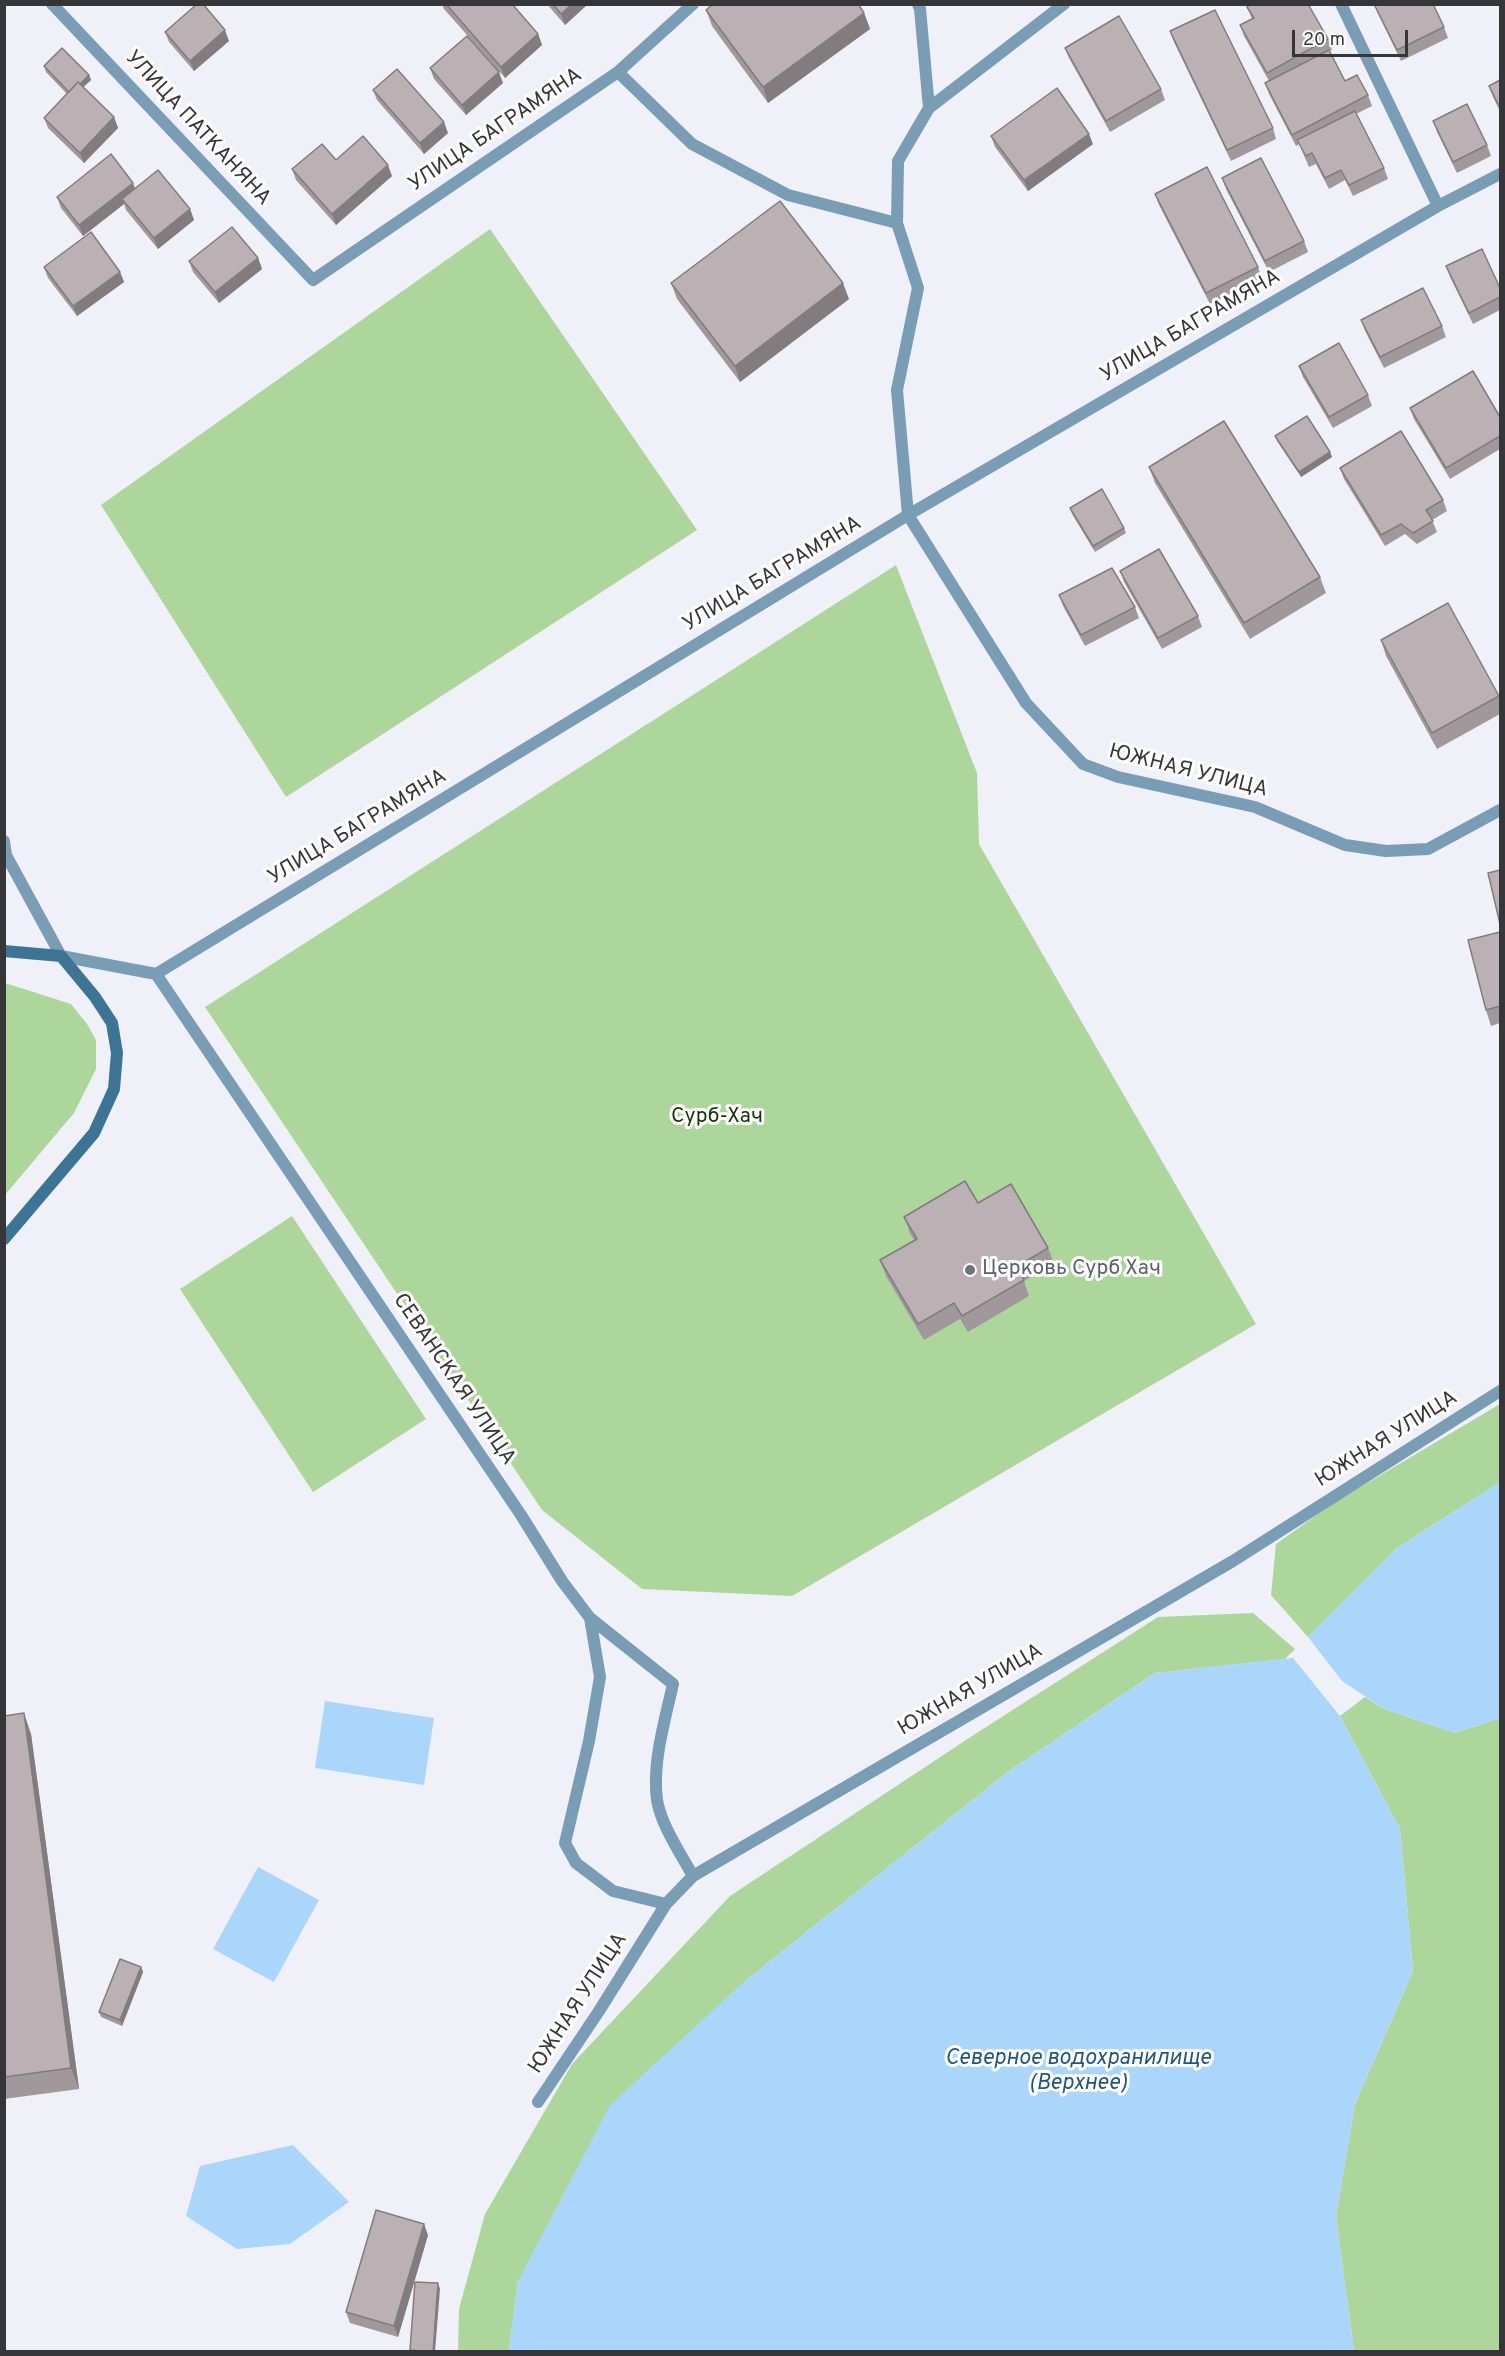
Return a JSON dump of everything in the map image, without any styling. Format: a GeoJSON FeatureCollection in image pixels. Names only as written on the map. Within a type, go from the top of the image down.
{"type":"FeatureCollection","features":[{"type":"Feature","properties":{"kind":"street","name":"УЛИЦА ПАТКАНЯНА"},"geometry":{"type":"LineString","coordinates":[[52,4],[313,280]]}},
{"type":"Feature","properties":{"kind":"street","name":"УЛИЦА БАГРАМЯНА"},"geometry":{"type":"LineString","coordinates":[[313,280],[618,72],[693,4]]}},
{"type":"Feature","properties":{"kind":"street"},"geometry":{"type":"LineString","coordinates":[[918,4],[929,108]]}},
{"type":"Feature","properties":{"kind":"street"},"geometry":{"type":"LineString","coordinates":[[908,515],[897,390],[918,288],[897,222],[898,160],[929,108],[1065,4]]}},
{"type":"Feature","properties":{"kind":"street"},"geometry":{"type":"LineString","coordinates":[[1341,4],[1438,206]]}},
{"type":"Feature","properties":{"kind":"street"},"geometry":{"type":"LineString","coordinates":[[618,72],[692,144],[788,195],[897,222]]}},
{"type":"Feature","properties":{"kind":"street","name":"УЛИЦА БАГРАМЯНА"},"geometry":{"type":"LineString","coordinates":[[156,974],[908,515],[1438,206],[1500,174]]}},
{"type":"Feature","properties":{"kind":"street","name":"ЮЖНАЯ УЛИЦА"},"geometry":{"type":"LineString","coordinates":[[908,515],[1026,703],[1083,764],[1118,777],[1255,807],[1345,845],[1386,851],[1428,849],[1500,810]]}},
{"type":"Feature","properties":{"kind":"street"},"geometry":{"type":"LineString","coordinates":[[4,842],[6,855],[61,956],[96,997],[112,1023],[117,1053],[114,1089],[94,1133],[4,1239]]}},
{"type":"Feature","properties":{"kind":"street"},"geometry":{"type":"LineString","coordinates":[[4,951],[61,956],[156,974]]}},
{"type":"Feature","properties":{"kind":"street","name":"СЕВАНСКАЯ УЛИЦА"},"geometry":{"type":"LineString","coordinates":[[156,974],[521,1515],[562,1581],[590,1618],[600,1677],[589,1741],[565,1843],[576,1863],[613,1891],[666,1904]]}},
{"type":"Feature","properties":{"kind":"street","name":"ЮЖНАЯ УЛИЦА"},"geometry":{"type":"LineString","coordinates":[[538,2102],[599,2011],[666,1904],[693,1876],[1233,1561],[1500,1391]]}},
{"type":"Feature","properties":{"kind":"street"},"geometry":{"type":"LineString","coordinates":[[590,1618],[673,1684],[658,1755],[657,1801],[671,1838],[693,1876]]}},
{"type":"Feature","properties":{"kind":"green space"},"geometry":{"type":"Polygon","coordinates":[[[490,229],[697,530],[286,797],[101,505],[490,229]]]}},
{"type":"Feature","properties":{"kind":"green space","name":"Сурб-Хач"},"geometry":{"type":"Polygon","coordinates":[[[896,565],[977,773],[979,844],[1256,1324],[792,1596],[642,1589],[542,1510],[205,1007],[896,565]]]}},
{"type":"Feature","properties":{"kind":"green space"},"geometry":{"type":"Polygon","coordinates":[[[5,983],[71,1004],[96,1040],[96,1069],[74,1113],[5,1195],[5,983]]]}},
{"type":"Feature","properties":{"kind":"green space"},"geometry":{"type":"Polygon","coordinates":[[[292,1216],[426,1419],[313,1492],[180,1289],[292,1216]]]}},
{"type":"Feature","properties":{"kind":"green space"},"geometry":{"type":"Polygon","coordinates":[[[1500,1404],[1500,1482],[1396,1549],[1308,1637],[1271,1595],[1276,1544],[1332,1504],[1500,1404]]]}},
{"type":"Feature","properties":{"kind":"green space"},"geometry":{"type":"Polygon","coordinates":[[[1253,1613],[1295,1649],[1285,1659],[1155,1673],[1009,1771],[745,1981],[518,2281],[509,2351],[458,2352],[459,2309],[485,2214],[572,2064],[730,1896],[969,1738],[1158,1617],[1253,1613]]]}},
{"type":"Feature","properties":{"kind":"green space"},"geometry":{"type":"Polygon","coordinates":[[[1365,1697],[1384,1709],[1455,1733],[1500,1718],[1500,2351],[1354,2351],[1336,2217],[1355,2104],[1413,1971],[1400,1829],[1340,1716],[1365,1697]]]}},
{"type":"Feature","properties":{"kind":"water"},"geometry":{"type":"Polygon","coordinates":[[[1500,1482],[1500,1718],[1455,1733],[1384,1709],[1342,1681],[1308,1637],[1396,1549],[1500,1482]]]}},
{"type":"Feature","properties":{"kind":"water","name":"Северное водохранилище (Верхнее)"},"geometry":{"type":"Polygon","coordinates":[[[1293,1658],[1340,1716],[1400,1829],[1413,1971],[1355,2104],[1336,2217],[1354,2351],[509,2351],[518,2281],[610,2105],[745,1981],[1009,1771],[1155,1673],[1293,1658]]]}},
{"type":"Feature","properties":{"kind":"water"},"geometry":{"type":"Polygon","coordinates":[[[325,1701],[434,1718],[424,1785],[315,1768],[325,1701]]]}},
{"type":"Feature","properties":{"kind":"water"},"geometry":{"type":"Polygon","coordinates":[[[258,1867],[319,1900],[274,1982],[213,1949],[258,1867]]]}},
{"type":"Feature","properties":{"kind":"water"},"geometry":{"type":"Polygon","coordinates":[[[293,2145],[349,2202],[290,2244],[237,2249],[186,2216],[200,2166],[293,2145]]]}},
{"type":"Feature","properties":{"kind":"building"},"geometry":{"type":"Polygon","coordinates":[[[197,4],[203,4],[225,30],[190,61],[165,32],[197,4]]]}},
{"type":"Feature","properties":{"kind":"building"},"geometry":{"type":"Polygon","coordinates":[[[446,4],[512,4],[538,34],[501,67],[446,4]]]}},
{"type":"Feature","properties":{"kind":"building"},"geometry":{"type":"Polygon","coordinates":[[[553,4],[572,4],[561,14],[553,4]]]}},
{"type":"Feature","properties":{"kind":"building"},"geometry":{"type":"Polygon","coordinates":[[[713,4],[858,4],[864,13],[763,87],[706,10],[713,4]]]}},
{"type":"Feature","properties":{"kind":"building"},"geometry":{"type":"Polygon","coordinates":[[[1251,4],[1308,4],[1328,39],[1267,73],[1240,25],[1254,18],[1247,7],[1251,4]]]}},
{"type":"Feature","properties":{"kind":"building"},"geometry":{"type":"Polygon","coordinates":[[[1374,4],[1433,4],[1444,27],[1397,50],[1374,4]]]}},
{"type":"Feature","properties":{"kind":"building"},"geometry":{"type":"Polygon","coordinates":[[[1215,10],[1273,128],[1227,150],[1170,31],[1215,10]]]}},
{"type":"Feature","properties":{"kind":"building"},"geometry":{"type":"Polygon","coordinates":[[[1119,16],[1161,89],[1106,121],[1065,48],[1119,16]]]}},
{"type":"Feature","properties":{"kind":"building"},"geometry":{"type":"Polygon","coordinates":[[[467,36],[499,72],[462,105],[430,68],[467,36]]]}},
{"type":"Feature","properties":{"kind":"building"},"geometry":{"type":"Polygon","coordinates":[[[62,48],[89,75],[69,92],[44,66],[62,48]]]}},
{"type":"Feature","properties":{"kind":"building"},"geometry":{"type":"Polygon","coordinates":[[[1329,50],[1345,81],[1357,75],[1368,95],[1292,135],[1265,83],[1329,50]]]}},
{"type":"Feature","properties":{"kind":"building"},"geometry":{"type":"Polygon","coordinates":[[[397,69],[444,122],[420,143],[373,90],[397,69]]]}},
{"type":"Feature","properties":{"kind":"building"},"geometry":{"type":"Polygon","coordinates":[[[1500,80],[1500,108],[1489,86],[1500,80]]]}},
{"type":"Feature","properties":{"kind":"building"},"geometry":{"type":"Polygon","coordinates":[[[78,82],[114,117],[80,153],[44,118],[78,82]]]}},
{"type":"Feature","properties":{"kind":"building"},"geometry":{"type":"Polygon","coordinates":[[[1057,88],[1089,134],[1024,180],[991,136],[1057,88]]]}},
{"type":"Feature","properties":{"kind":"building"},"geometry":{"type":"Polygon","coordinates":[[[1467,104],[1487,145],[1453,162],[1433,121],[1467,104]]]}},
{"type":"Feature","properties":{"kind":"building"},"geometry":{"type":"Polygon","coordinates":[[[1355,111],[1384,168],[1349,185],[1341,170],[1325,178],[1312,153],[1306,156],[1297,140],[1355,111]]]}},
{"type":"Feature","properties":{"kind":"building"},"geometry":{"type":"Polygon","coordinates":[[[363,136],[388,165],[332,214],[292,169],[322,144],[336,160],[363,136]]]}},
{"type":"Feature","properties":{"kind":"building"},"geometry":{"type":"Polygon","coordinates":[[[111,154],[133,183],[79,225],[57,197],[111,154]]]}},
{"type":"Feature","properties":{"kind":"building"},"geometry":{"type":"Polygon","coordinates":[[[1261,158],[1304,241],[1265,261],[1222,178],[1261,158]]]}},
{"type":"Feature","properties":{"kind":"building"},"geometry":{"type":"Polygon","coordinates":[[[1207,167],[1258,267],[1206,293],[1155,194],[1207,167]]]}},
{"type":"Feature","properties":{"kind":"building"},"geometry":{"type":"Polygon","coordinates":[[[158,170],[190,209],[154,238],[122,199],[158,170]]]}},
{"type":"Feature","properties":{"kind":"building"},"geometry":{"type":"Polygon","coordinates":[[[780,201],[843,283],[735,366],[671,283],[780,201]]]}},
{"type":"Feature","properties":{"kind":"building"},"geometry":{"type":"Polygon","coordinates":[[[232,227],[258,258],[215,292],[189,261],[232,227]]]}},
{"type":"Feature","properties":{"kind":"building"},"geometry":{"type":"Polygon","coordinates":[[[91,232],[120,272],[73,306],[44,267],[91,232]]]}},
{"type":"Feature","properties":{"kind":"building"},"geometry":{"type":"Polygon","coordinates":[[[1482,249],[1500,288],[1500,297],[1469,313],[1446,266],[1482,249]]]}},
{"type":"Feature","properties":{"kind":"building"},"geometry":{"type":"Polygon","coordinates":[[[1423,288],[1442,326],[1380,357],[1361,320],[1423,288]]]}},
{"type":"Feature","properties":{"kind":"building"},"geometry":{"type":"Polygon","coordinates":[[[1339,343],[1368,395],[1329,417],[1299,366],[1339,343]]]}},
{"type":"Feature","properties":{"kind":"building"},"geometry":{"type":"Polygon","coordinates":[[[1473,371],[1500,417],[1500,436],[1446,468],[1410,408],[1473,371]]]}},
{"type":"Feature","properties":{"kind":"building"},"geometry":{"type":"Polygon","coordinates":[[[1307,416],[1330,452],[1299,472],[1275,436],[1307,416]]]}},
{"type":"Feature","properties":{"kind":"building"},"geometry":{"type":"Polygon","coordinates":[[[1224,421],[1320,577],[1244,623],[1149,467],[1224,421]]]}},
{"type":"Feature","properties":{"kind":"building"},"geometry":{"type":"Polygon","coordinates":[[[1401,431],[1443,500],[1426,510],[1433,521],[1413,533],[1401,524],[1381,535],[1340,468],[1401,431]]]}},
{"type":"Feature","properties":{"kind":"building"},"geometry":{"type":"Polygon","coordinates":[[[1102,489],[1124,528],[1093,546],[1070,508],[1102,489]]]}},
{"type":"Feature","properties":{"kind":"building"},"geometry":{"type":"Polygon","coordinates":[[[1159,549],[1198,616],[1158,638],[1120,571],[1159,549]]]}},
{"type":"Feature","properties":{"kind":"building"},"geometry":{"type":"Polygon","coordinates":[[[1112,568],[1135,607],[1081,635],[1059,595],[1112,568]]]}},
{"type":"Feature","properties":{"kind":"building"},"geometry":{"type":"Polygon","coordinates":[[[1448,603],[1499,696],[1432,733],[1381,640],[1448,603]]]}},
{"type":"Feature","properties":{"kind":"building"},"geometry":{"type":"Polygon","coordinates":[[[1500,870],[1500,924],[1488,873],[1500,870]]]}},
{"type":"Feature","properties":{"kind":"building"},"geometry":{"type":"Polygon","coordinates":[[[1500,932],[1500,1006],[1486,1010],[1468,940],[1500,932]]]}},
{"type":"Feature","properties":{"kind":"building","name":"Церковь Сурб Хач"},"geometry":{"type":"Polygon","coordinates":[[[965,1181],[978,1203],[1011,1184],[1048,1248],[1016,1267],[1024,1280],[962,1316],[954,1303],[918,1324],[880,1260],[917,1239],[904,1217],[965,1181]]]}},
{"type":"Feature","properties":{"kind":"building"},"geometry":{"type":"Polygon","coordinates":[[[24,1713],[71,2068],[4,2077],[4,1716],[24,1713]]]}},
{"type":"Feature","properties":{"kind":"building"},"geometry":{"type":"Polygon","coordinates":[[[120,1959],[141,1967],[120,2020],[99,2012],[120,1959]]]}},
{"type":"Feature","properties":{"kind":"building"},"geometry":{"type":"Polygon","coordinates":[[[376,2210],[424,2224],[394,2326],[346,2312],[376,2210]]]}},
{"type":"Feature","properties":{"kind":"building"},"geometry":{"type":"Polygon","coordinates":[[[415,2282],[438,2283],[433,2352],[410,2350],[415,2282]]]}},
{"type":"Feature","properties":{"kind":"place","name":"Церковь Сурб Хач"},"geometry":{"type":"Point","coordinates":[970,1270]}}]}
